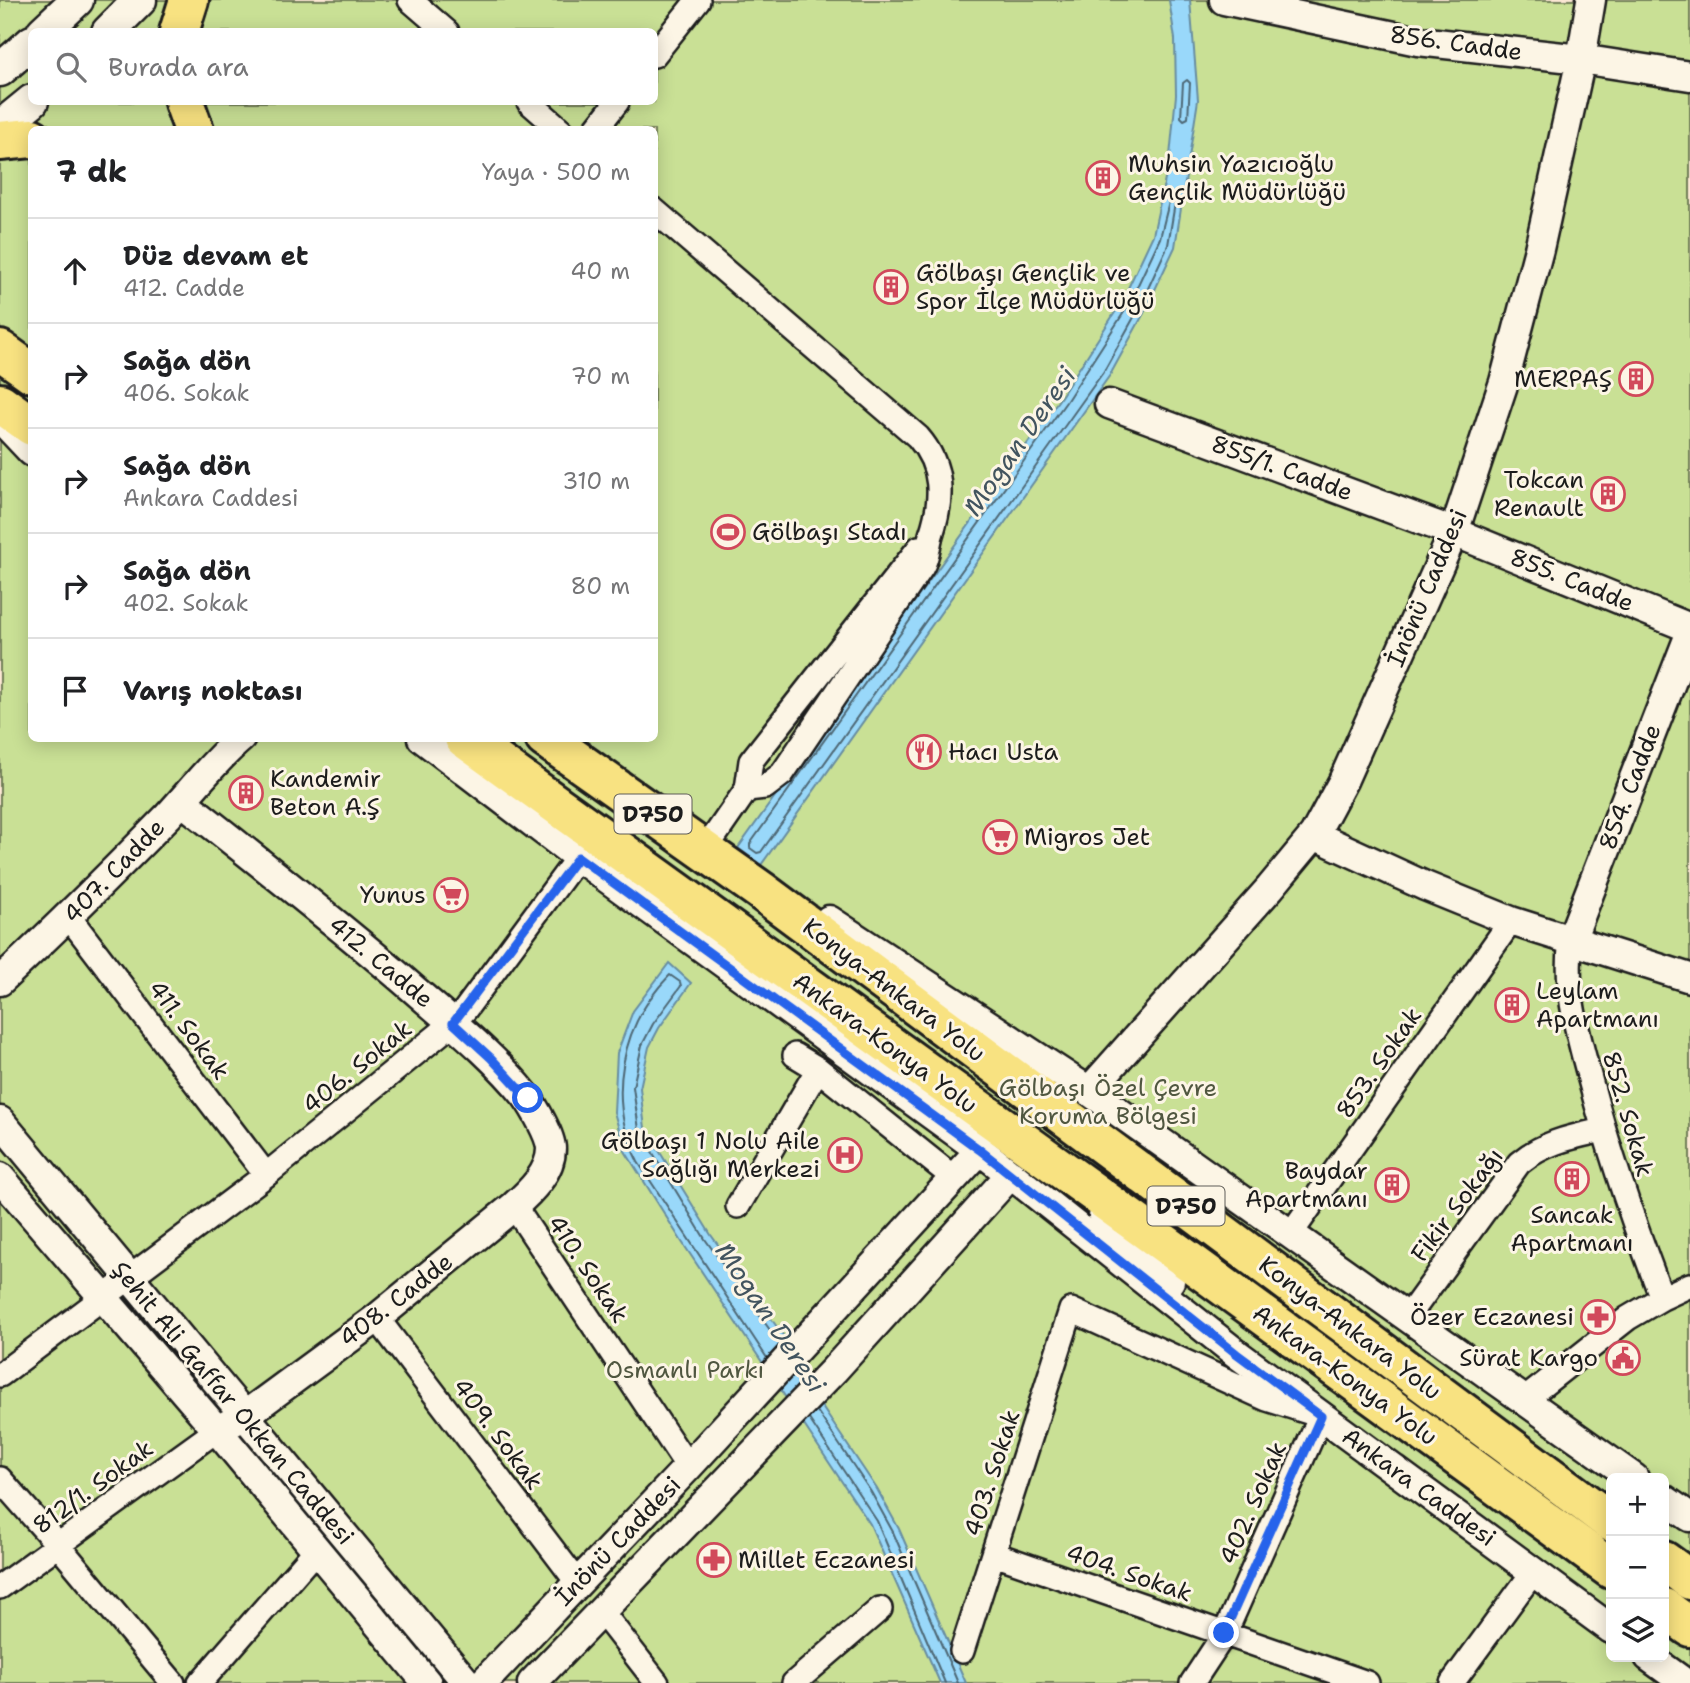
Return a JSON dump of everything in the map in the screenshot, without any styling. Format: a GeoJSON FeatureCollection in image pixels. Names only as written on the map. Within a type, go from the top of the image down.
{"type":"FeatureCollection","features":[{"type":"Feature","properties":{"kind":"highway"},"geometry":{"type":"LineString","coordinates":[[180,28],[189,0]]}},
{"type":"Feature","properties":{"kind":"highway"},"geometry":{"type":"LineString","coordinates":[[185,105],[193,126]]}},
{"type":"Feature","properties":{"kind":"highway"},"geometry":{"type":"LineString","coordinates":[[0,141],[28,138]]}},
{"type":"Feature","properties":{"kind":"highway"},"geometry":{"type":"LineString","coordinates":[[0,339],[28,353]]}},
{"type":"Feature","properties":{"kind":"highway"},"geometry":{"type":"LineString","coordinates":[[0,350],[28,370]]}},
{"type":"Feature","properties":{"kind":"highway"},"geometry":{"type":"LineString","coordinates":[[0,403],[28,423]]}},
{"type":"Feature","properties":{"kind":"highway","name":"Ankara-Konya Yolu"},"geometry":{"type":"LineString","coordinates":[[469,742],[1021,1161],[1606,1566]]}},
{"type":"Feature","properties":{"kind":"highway","name":"Konya-Ankara Yolu"},"geometry":{"type":"LineString","coordinates":[[551,742],[760,890],[1606,1518]]}},
{"type":"Feature","properties":{"kind":"highway"},"geometry":{"type":"LineString","coordinates":[[1669,1565],[1690,1580]]}},
{"type":"Feature","properties":{"kind":"highway"},"geometry":{"type":"LineString","coordinates":[[1669,1612],[1690,1627]]}},
{"type":"Feature","properties":{"kind":"main road"},"geometry":{"type":"LineString","coordinates":[[47,28],[77,0]]}},
{"type":"Feature","properties":{"kind":"main road"},"geometry":{"type":"LineString","coordinates":[[111,28],[140,0]]}},
{"type":"Feature","properties":{"kind":"main road"},"geometry":{"type":"LineString","coordinates":[[0,70],[28,46]]}},
{"type":"Feature","properties":{"kind":"main road"},"geometry":{"type":"LineString","coordinates":[[0,127],[28,104]]}},
{"type":"Feature","properties":{"kind":"street"},"geometry":{"type":"LineString","coordinates":[[410,0],[442,28]]}},
{"type":"Feature","properties":{"kind":"street"},"geometry":{"type":"LineString","coordinates":[[658,50],[698,0]]}},
{"type":"Feature","properties":{"kind":"street","name":"856. Cadde"},"geometry":{"type":"LineString","coordinates":[[1224,0],[1418,41],[1581,59],[1690,76]]}},
{"type":"Feature","properties":{"kind":"street","name":"İnönü Caddesi"},"geometry":{"type":"LineString","coordinates":[[1089,1091],[1314,835],[1343,781],[1454,532],[1521,324],[1581,59],[1591,0]]}},
{"type":"Feature","properties":{"kind":"street"},"geometry":{"type":"LineString","coordinates":[[532,105],[556,126]]}},
{"type":"Feature","properties":{"kind":"street"},"geometry":{"type":"LineString","coordinates":[[598,126],[615,105]]}},
{"type":"Feature","properties":{"kind":"street"},"geometry":{"type":"LineString","coordinates":[[658,213],[918,437],[930,452],[937,471],[939,493],[936,522],[930,537],[928,555],[922,567],[782,774],[765,787],[747,789]]}},
{"type":"Feature","properties":{"kind":"street","name":"855/1. Cadde"},"geometry":{"type":"LineString","coordinates":[[1109,404],[1454,532]]}},
{"type":"Feature","properties":{"kind":"street"},"geometry":{"type":"LineString","coordinates":[[0,418],[28,448]]}},
{"type":"Feature","properties":{"kind":"street","name":"855. Cadde"},"geometry":{"type":"LineString","coordinates":[[1454,532],[1690,628]]}},
{"type":"Feature","properties":{"kind":"street"},"geometry":{"type":"LineString","coordinates":[[705,850],[747,789],[751,761],[930,537]]}},
{"type":"Feature","properties":{"kind":"street","name":"854. Cadde"},"geometry":{"type":"LineString","coordinates":[[1571,940],[1690,634]]}},
{"type":"Feature","properties":{"kind":"street"},"geometry":{"type":"LineString","coordinates":[[427,742],[578,857],[980,1150],[1021,1161],[834,1370],[533,1683]]}},
{"type":"Feature","properties":{"kind":"street","name":"407. Cadde"},"geometry":{"type":"LineString","coordinates":[[0,981],[69,917],[182,801],[230,744]]}},
{"type":"Feature","properties":{"kind":"street","name":"412. Cadde"},"geometry":{"type":"LineString","coordinates":[[182,801],[338,925],[491,1058],[528,1098],[552,1147]]}},
{"type":"Feature","properties":{"kind":"street"},"geometry":{"type":"LineString","coordinates":[[1314,835],[1425,886],[1511,921],[1690,978]]}},
{"type":"Feature","properties":{"kind":"street","name":"406. Sokak"},"geometry":{"type":"LineString","coordinates":[[0,1375],[266,1175],[453,1023],[578,857]]}},
{"type":"Feature","properties":{"kind":"street"},"geometry":{"type":"LineString","coordinates":[[760,890],[816,912],[1089,1091],[1627,1473]]}},
{"type":"Feature","properties":{"kind":"street","name":"411. Sokak"},"geometry":{"type":"LineString","coordinates":[[69,917],[266,1175]]}},
{"type":"Feature","properties":{"kind":"street","name":"853. Sokak"},"geometry":{"type":"LineString","coordinates":[[1290,1235],[1511,921]]}},
{"type":"Feature","properties":{"kind":"street","name":"852. Sokak"},"geometry":{"type":"LineString","coordinates":[[1571,940],[1568,962],[1569,997],[1603,1130],[1662,1298]]}},
{"type":"Feature","properties":{"kind":"street"},"geometry":{"type":"LineString","coordinates":[[795,1055],[818,1069],[954,1178]]}},
{"type":"Feature","properties":{"kind":"street"},"geometry":{"type":"LineString","coordinates":[[738,1206],[818,1069]]}},
{"type":"Feature","properties":{"kind":"street","name":"Şehit Ali Gaffar Okkan Caddesi"},"geometry":{"type":"LineString","coordinates":[[0,1121],[467,1683]]}},
{"type":"Feature","properties":{"kind":"street","name":"Fikir Sokağı"},"geometry":{"type":"LineString","coordinates":[[1407,1318],[1519,1163],[1539,1148],[1603,1130]]}},
{"type":"Feature","properties":{"kind":"street","name":"408. Cadde"},"geometry":{"type":"LineString","coordinates":[[217,1430],[244,1416],[377,1318],[514,1206],[529,1192],[548,1167],[552,1147]]}},
{"type":"Feature","properties":{"kind":"street","name":"İnönü Caddesi"},"geometry":{"type":"LineString","coordinates":[[483,1683],[688,1467],[980,1150]]}},
{"type":"Feature","properties":{"kind":"street","name":"Ankara Caddesi"},"geometry":{"type":"LineString","coordinates":[[1021,1161],[1284,1389],[1606,1625]]}},
{"type":"Feature","properties":{"kind":"street","name":"Şehit Ali Gaffar Okkan Caddesi"},"geometry":{"type":"LineString","coordinates":[[0,1177],[217,1430],[426,1683]]}},
{"type":"Feature","properties":{"kind":"street","name":"410. Sokak"},"geometry":{"type":"LineString","coordinates":[[514,1206],[688,1467]]}},
{"type":"Feature","properties":{"kind":"street"},"geometry":{"type":"LineString","coordinates":[[1524,1400],[1628,1318],[1690,1285]]}},
{"type":"Feature","properties":{"kind":"street","name":"403. Sokak"},"geometry":{"type":"LineString","coordinates":[[962,1651],[1071,1310],[1267,1399],[1321,1416]]}},
{"type":"Feature","properties":{"kind":"street","name":"409. Sokak"},"geometry":{"type":"LineString","coordinates":[[377,1318],[578,1583]]}},
{"type":"Feature","properties":{"kind":"street"},"geometry":{"type":"LineString","coordinates":[[807,1339],[834,1370]]}},
{"type":"Feature","properties":{"kind":"street"},"geometry":{"type":"LineString","coordinates":[[747,1403],[772,1434]]}},
{"type":"Feature","properties":{"kind":"street","name":"402. Sokak"},"geometry":{"type":"LineString","coordinates":[[1192,1683],[1224,1633],[1321,1416]]}},
{"type":"Feature","properties":{"kind":"street","name":"812/1. Sokak"},"geometry":{"type":"LineString","coordinates":[[0,1587],[217,1430]]}},
{"type":"Feature","properties":{"kind":"street"},"geometry":{"type":"LineString","coordinates":[[0,1479],[173,1683]]}},
{"type":"Feature","properties":{"kind":"street"},"geometry":{"type":"LineString","coordinates":[[1669,1502],[1690,1517]]}},
{"type":"Feature","properties":{"kind":"street"},"geometry":{"type":"LineString","coordinates":[[200,1683],[316,1550]]}},
{"type":"Feature","properties":{"kind":"street","name":"404. Sokak"},"geometry":{"type":"LineString","coordinates":[[994,1554],[1367,1683]]}},
{"type":"Feature","properties":{"kind":"street"},"geometry":{"type":"LineString","coordinates":[[1452,1683],[1534,1571]]}},
{"type":"Feature","properties":{"kind":"street"},"geometry":{"type":"LineString","coordinates":[[794,1683],[880,1609]]}},
{"type":"Feature","properties":{"kind":"street"},"geometry":{"type":"LineString","coordinates":[[601,1611],[657,1683]]}},
{"type":"Feature","properties":{"kind":"street"},"geometry":{"type":"LineString","coordinates":[[1656,1662],[1685,1683]]}},
{"type":"Feature","properties":{"kind":"green space","name":"Gölbaşı Özel Çevre Koruma Bölgesi"},"geometry":{"type":"Polygon","coordinates":[[[0,0],[1690,0],[1690,1683],[0,1683],[0,0]]]}},
{"type":"Feature","properties":{"kind":"water"},"geometry":{"type":"Polygon","coordinates":[[[1169,0],[1190,0],[1198,100],[1175,247],[1144,313],[1110,375],[761,865],[738,848],[1060,398],[1121,303],[1153,235],[1170,156],[1176,95],[1175,39],[1169,0]]]}},
{"type":"Feature","properties":{"kind":"water"},"geometry":{"type":"Polygon","coordinates":[[[669,963],[691,983],[649,1047],[640,1088],[645,1128],[711,1235],[790,1345],[816,1398],[877,1489],[899,1529],[966,1683],[940,1683],[870,1524],[682,1242],[625,1151],[614,1112],[617,1053],[633,1011],[669,963]]]}},
{"type":"Feature","properties":{"kind":"place","name":"Muhsin Yazıcıoğlu Gençlik Müdürlüğü"},"geometry":{"type":"Point","coordinates":[1103,178]}},
{"type":"Feature","properties":{"kind":"place","name":"Gölbaşı Gençlik ve Spor İlçe Müdürlüğü"},"geometry":{"type":"Point","coordinates":[891,287]}},
{"type":"Feature","properties":{"kind":"place","name":"MERPAŞ"},"geometry":{"type":"Point","coordinates":[1636,379]}},
{"type":"Feature","properties":{"kind":"place","name":"Tokcan Renault"},"geometry":{"type":"Point","coordinates":[1608,494]}},
{"type":"Feature","properties":{"kind":"place","name":"Gölbaşı Stadı"},"geometry":{"type":"Point","coordinates":[728,532]}},
{"type":"Feature","properties":{"kind":"place","name":"Hacı Usta"},"geometry":{"type":"Point","coordinates":[924,752]}},
{"type":"Feature","properties":{"kind":"place","name":"Kandemir Beton A.Ş"},"geometry":{"type":"Point","coordinates":[246,793]}},
{"type":"Feature","properties":{"kind":"place","name":"Migros Jet"},"geometry":{"type":"Point","coordinates":[1000,837]}},
{"type":"Feature","properties":{"kind":"place","name":"Yunus"},"geometry":{"type":"Point","coordinates":[451,895]}},
{"type":"Feature","properties":{"kind":"place","name":"Leylam Apartmanı"},"geometry":{"type":"Point","coordinates":[1512,1005]}},
{"type":"Feature","properties":{"kind":"place","name":"Gölbaşı 1 Nolu Aile Sağlığı Merkezi"},"geometry":{"type":"Point","coordinates":[845,1155]}},
{"type":"Feature","properties":{"kind":"place","name":"Sancak Apartmanı"},"geometry":{"type":"Point","coordinates":[1572,1179]}},
{"type":"Feature","properties":{"kind":"place","name":"Baydar Apartmanı"},"geometry":{"type":"Point","coordinates":[1392,1185]}},
{"type":"Feature","properties":{"kind":"place","name":"Özer Eczanesi"},"geometry":{"type":"Point","coordinates":[1598,1317]}},
{"type":"Feature","properties":{"kind":"place","name":"Sürat Kargo"},"geometry":{"type":"Point","coordinates":[1623,1358]}},
{"type":"Feature","properties":{"kind":"place","name":"Millet Eczanesi"},"geometry":{"type":"Point","coordinates":[714,1560]}},
{"type":"Feature","properties":{"kind":"route"},"geometry":{"type":"LineString","coordinates":[[528,1098],[507,1074],[453,1023],[578,857],[980,1150],[1237,1354],[1321,1416],[1224,1633]]}},
{"type":"Feature","properties":{"kind":"water label","name":"Mogan Deresi"},"geometry":{"type":"Point","coordinates":[1019,441]}},
{"type":"Feature","properties":{"kind":"water label","name":"Mogan Deresi"},"geometry":{"type":"Point","coordinates":[771,1317]}},
{"type":"Feature","properties":{"kind":"park label","name":"Osmanlı Parkı"},"geometry":{"type":"Point","coordinates":[685,1370]}}]}
